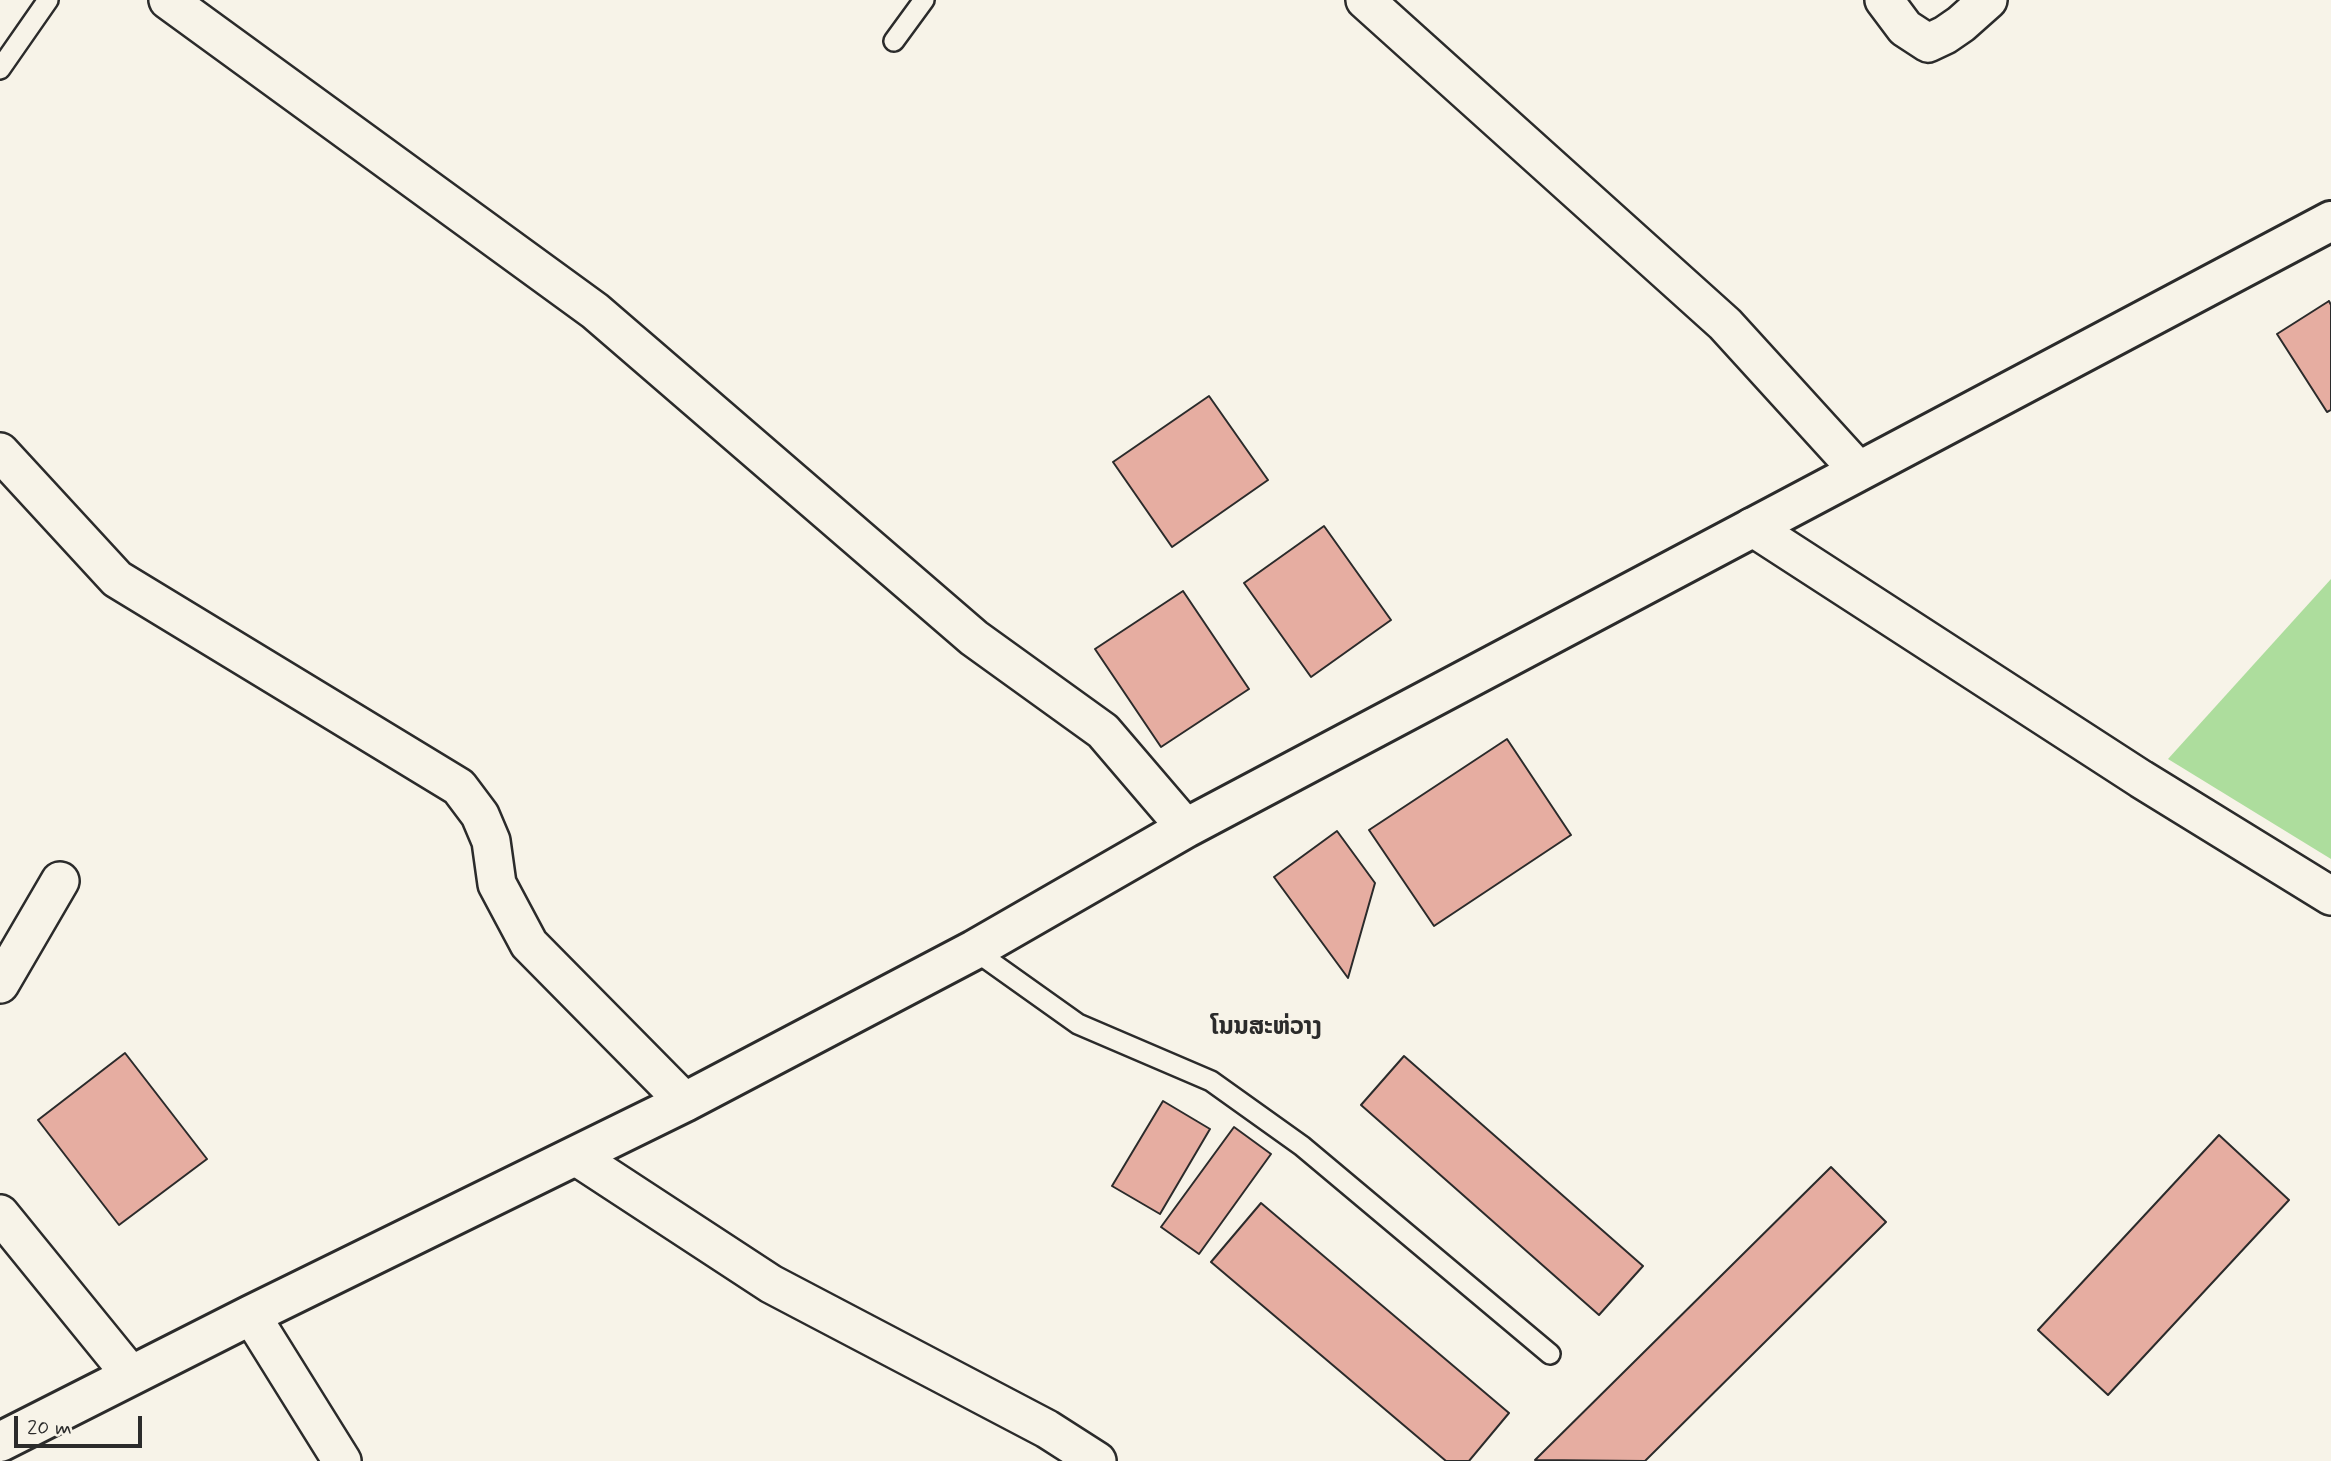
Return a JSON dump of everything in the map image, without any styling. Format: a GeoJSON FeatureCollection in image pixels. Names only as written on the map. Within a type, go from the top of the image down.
{"type":"FeatureCollection","features":[{"type":"Feature","properties":{"kind":"main road"},"geometry":{"type":"LineString","coordinates":[[0,1442],[251,1315],[685,1102],[974,950],[1186,828],[2331,221]]}},
{"type":"Feature","properties":{"kind":"street"},"geometry":{"type":"LineString","coordinates":[[168,0],[595,311],[974,638],[1103,731],[1186,828]]}},
{"type":"Feature","properties":{"kind":"street"},"geometry":{"type":"LineString","coordinates":[[1365,0],[1725,324],[1858,470]]}},
{"type":"Feature","properties":{"kind":"street"},"geometry":{"type":"LineString","coordinates":[[1884,0],[1905,28],[1928,43],[1945,35],[1988,0]]}},
{"type":"Feature","properties":{"kind":"street"},"geometry":{"type":"LineString","coordinates":[[0,452],[117,579],[459,787],[480,815],[491,842],[497,884],[528,944],[685,1102]]}},
{"type":"Feature","properties":{"kind":"street"},"geometry":{"type":"LineString","coordinates":[[1752,527],[2141,779],[2331,897]]}},
{"type":"Feature","properties":{"kind":"street"},"geometry":{"type":"LineString","coordinates":[[0,984],[60,881]]}},
{"type":"Feature","properties":{"kind":"street"},"geometry":{"type":"LineString","coordinates":[[577,1157],[771,1284],[1047,1429],[1097,1461]]}},
{"type":"Feature","properties":{"kind":"street"},"geometry":{"type":"LineString","coordinates":[[0,1214],[131,1375]]}},
{"type":"Feature","properties":{"kind":"street"},"geometry":{"type":"LineString","coordinates":[[251,1315],[342,1461]]}},
{"type":"Feature","properties":{"kind":"lane"},"geometry":{"type":"LineString","coordinates":[[0,69],[48,0]]}},
{"type":"Feature","properties":{"kind":"lane"},"geometry":{"type":"LineString","coordinates":[[894,41],[924,0]]}},
{"type":"Feature","properties":{"kind":"lane"},"geometry":{"type":"LineString","coordinates":[[974,950],[1078,1024],[1211,1080],[1302,1146],[1550,1354]]}},
{"type":"Feature","properties":{"kind":"green space"},"geometry":{"type":"Polygon","coordinates":[[[2331,579],[2331,859],[2168,759],[2331,579]]]}},
{"type":"Feature","properties":{"kind":"building"},"geometry":{"type":"Polygon","coordinates":[[[2329,301],[2331,410],[2327,412],[2277,334],[2329,301]]]}},
{"type":"Feature","properties":{"kind":"building"},"geometry":{"type":"Polygon","coordinates":[[[1209,396],[1268,480],[1172,547],[1113,462],[1209,396]]]}},
{"type":"Feature","properties":{"kind":"building"},"geometry":{"type":"Polygon","coordinates":[[[1324,526],[1391,620],[1311,677],[1244,583],[1324,526]]]}},
{"type":"Feature","properties":{"kind":"building"},"geometry":{"type":"Polygon","coordinates":[[[1183,591],[1249,689],[1161,747],[1095,649],[1183,591]]]}},
{"type":"Feature","properties":{"kind":"building"},"geometry":{"type":"Polygon","coordinates":[[[1507,739],[1571,835],[1434,926],[1369,830],[1507,739]]]}},
{"type":"Feature","properties":{"kind":"building"},"geometry":{"type":"Polygon","coordinates":[[[1337,831],[1375,883],[1348,978],[1274,877],[1337,831]]]}},
{"type":"Feature","properties":{"kind":"building"},"geometry":{"type":"Polygon","coordinates":[[[125,1053],[207,1159],[119,1225],[38,1120],[125,1053]]]}},
{"type":"Feature","properties":{"kind":"building"},"geometry":{"type":"Polygon","coordinates":[[[1404,1056],[1643,1266],[1599,1315],[1361,1105],[1404,1056]]]}},
{"type":"Feature","properties":{"kind":"building"},"geometry":{"type":"Polygon","coordinates":[[[1163,1101],[1210,1129],[1160,1214],[1112,1186],[1163,1101]]]}},
{"type":"Feature","properties":{"kind":"building"},"geometry":{"type":"Polygon","coordinates":[[[1234,1127],[1271,1154],[1199,1254],[1161,1227],[1234,1127]]]}},
{"type":"Feature","properties":{"kind":"building"},"geometry":{"type":"Polygon","coordinates":[[[2219,1135],[2289,1200],[2108,1395],[2038,1330],[2219,1135]]]}},
{"type":"Feature","properties":{"kind":"building"},"geometry":{"type":"Polygon","coordinates":[[[1831,1167],[1886,1222],[1645,1461],[1535,1460],[1831,1167]]]}},
{"type":"Feature","properties":{"kind":"building"},"geometry":{"type":"Polygon","coordinates":[[[1261,1203],[1509,1413],[1469,1461],[1446,1461],[1211,1262],[1261,1203]]]}},
{"type":"Feature","properties":{"kind":"district","name":"ໂນນສະຫ່ວາງ"},"geometry":{"type":"Point","coordinates":[1266,1029]}}]}
